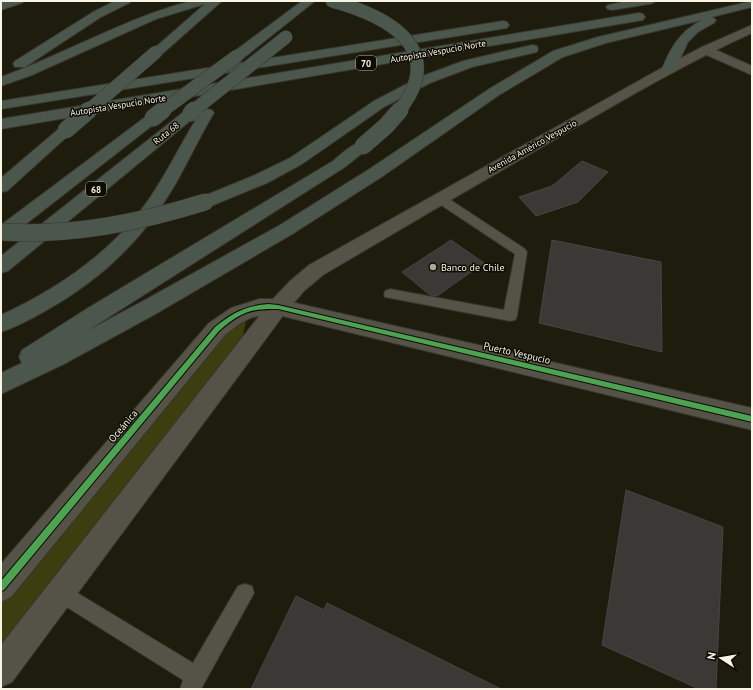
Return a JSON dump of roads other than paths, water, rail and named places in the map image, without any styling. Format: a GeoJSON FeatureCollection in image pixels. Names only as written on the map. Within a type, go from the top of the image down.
{"type":"FeatureCollection","features":[{"type":"Feature","properties":{"kind":"highway"},"geometry":{"type":"LineString","coordinates":[[1,6],[18,1]]}},
{"type":"Feature","properties":{"kind":"highway"},"geometry":{"type":"LineString","coordinates":[[1,74],[41,52],[93,16],[125,1]]}},
{"type":"Feature","properties":{"kind":"highway"},"geometry":{"type":"LineString","coordinates":[[1,82],[58,60],[140,21],[190,4],[205,1]]}},
{"type":"Feature","properties":{"kind":"highway"},"geometry":{"type":"LineString","coordinates":[[1,187],[216,1]]}},
{"type":"Feature","properties":{"kind":"highway","name":"Ruta 68"},"geometry":{"type":"LineString","coordinates":[[1,233],[308,1]]}},
{"type":"Feature","properties":{"kind":"highway"},"geometry":{"type":"LineString","coordinates":[[1,377],[95,314],[339,164],[390,123],[406,102],[417,78],[417,58],[411,43],[391,24],[364,10],[328,3]]}},
{"type":"Feature","properties":{"kind":"highway"},"geometry":{"type":"LineString","coordinates":[[673,11],[744,3]]}},
{"type":"Feature","properties":{"kind":"highway"},"geometry":{"type":"LineString","coordinates":[[1,233],[50,232],[97,228],[153,218],[205,202],[262,179],[296,161],[379,104],[425,80],[468,64],[744,3]]}},
{"type":"Feature","properties":{"kind":"highway"},"geometry":{"type":"LineString","coordinates":[[669,69],[679,45],[685,36],[695,28],[744,3]]}},
{"type":"Feature","properties":{"kind":"highway"},"geometry":{"type":"LineString","coordinates":[[1,384],[56,357],[152,306],[287,228],[377,172],[494,92],[558,54],[602,40],[744,3]]}},
{"type":"Feature","properties":{"kind":"highway","name":"Autopista Vespucio Norte"},"geometry":{"type":"LineString","coordinates":[[604,8],[649,8]]}},
{"type":"Feature","properties":{"kind":"highway","name":"Autopista Vespucio Norte"},"geometry":{"type":"LineString","coordinates":[[1,124],[649,8]]}},
{"type":"Feature","properties":{"kind":"highway","name":"Autopista Vespucio Norte"},"geometry":{"type":"LineString","coordinates":[[1,105],[515,23]]}},
{"type":"Feature","properties":{"kind":"highway"},"geometry":{"type":"LineString","coordinates":[[1,324],[53,297],[72,285],[123,244],[138,227],[162,193],[192,138],[199,113],[229,82],[289,34]]}},
{"type":"Feature","properties":{"kind":"highway","name":"Ruta 68"},"geometry":{"type":"LineString","coordinates":[[1,266],[199,113]]}},
{"type":"Feature","properties":{"kind":"main road","name":"Avenida Américo Vespucio"},"geometry":{"type":"LineString","coordinates":[[278,307],[297,286],[316,270],[440,198],[669,69],[752,29]]}},
{"type":"Feature","properties":{"kind":"main road"},"geometry":{"type":"LineString","coordinates":[[707,50],[752,71]]}},
{"type":"Feature","properties":{"kind":"main road","name":"Oceánica"},"geometry":{"type":"LineString","coordinates":[[1,587],[217,329],[232,317],[245,310],[262,306],[278,307]]}},
{"type":"Feature","properties":{"kind":"main road"},"geometry":{"type":"LineString","coordinates":[[1,671],[278,307]]}},
{"type":"Feature","properties":{"kind":"main road","name":"Puerto Vespucio"},"geometry":{"type":"LineString","coordinates":[[278,307],[752,419]]}},
{"type":"Feature","properties":{"kind":"lane"},"geometry":{"type":"LineString","coordinates":[[390,294],[510,316],[521,252],[440,198]]}},
{"type":"Feature","properties":{"kind":"lane"},"geometry":{"type":"LineString","coordinates":[[61,592],[193,683],[245,593]]}},
{"type":"Feature","properties":{"kind":"place","name":"Banco de Chile"},"geometry":{"type":"Point","coordinates":[433,267]}}]}
